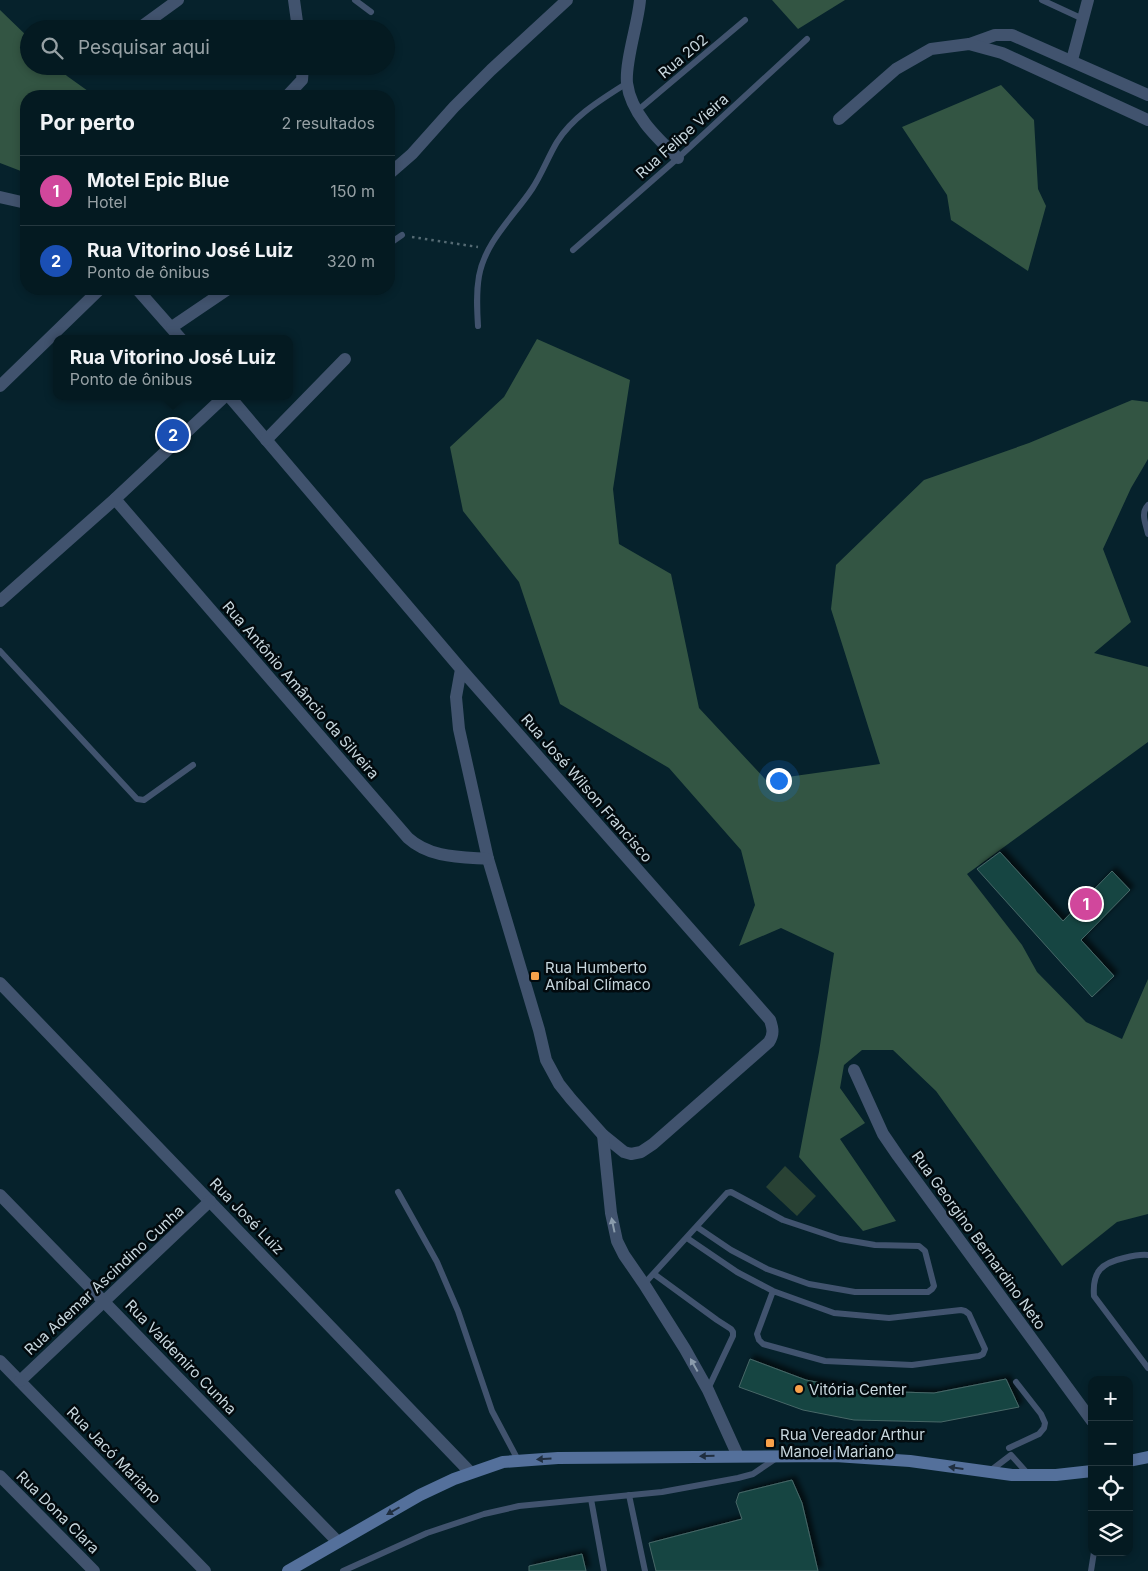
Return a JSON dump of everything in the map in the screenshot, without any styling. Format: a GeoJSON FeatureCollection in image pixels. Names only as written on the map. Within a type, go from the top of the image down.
{"type":"FeatureCollection","features":[{"type":"Feature","properties":{"kind":"main road"},"geometry":{"type":"LineString","coordinates":[[288,1571],[434,1488],[470,1472],[503,1462],[518,1460],[835,1456],[910,1462],[1012,1476],[1056,1475],[1088,1471]]}},
{"type":"Feature","properties":{"kind":"main road"},"geometry":{"type":"LineString","coordinates":[[1133,1460],[1148,1457]]}},
{"type":"Feature","properties":{"kind":"street"},"geometry":{"type":"LineString","coordinates":[[150,20],[178,0]]}},
{"type":"Feature","properties":{"kind":"street"},"geometry":{"type":"LineString","coordinates":[[294,0],[297,20]]}},
{"type":"Feature","properties":{"kind":"street"},"geometry":{"type":"LineString","coordinates":[[395,169],[412,154],[454,107],[491,70],[567,0]]}},
{"type":"Feature","properties":{"kind":"street"},"geometry":{"type":"LineString","coordinates":[[640,0],[629,59],[627,83],[637,111],[656,137],[678,158]]}},
{"type":"Feature","properties":{"kind":"street"},"geometry":{"type":"LineString","coordinates":[[1072,60],[1088,0]]}},
{"type":"Feature","properties":{"kind":"street"},"geometry":{"type":"LineString","coordinates":[[839,118],[896,69],[931,49],[969,44],[995,35],[1012,35],[1148,95]]}},
{"type":"Feature","properties":{"kind":"street"},"geometry":{"type":"LineString","coordinates":[[969,44],[1002,53],[1148,120]]}},
{"type":"Feature","properties":{"kind":"street"},"geometry":{"type":"LineString","coordinates":[[1102,74],[1105,101]]}},
{"type":"Feature","properties":{"kind":"street"},"geometry":{"type":"LineString","coordinates":[[293,90],[302,80],[302,75]]}},
{"type":"Feature","properties":{"kind":"street"},"geometry":{"type":"LineString","coordinates":[[0,197],[20,202]]}},
{"type":"Feature","properties":{"kind":"street"},"geometry":{"type":"LineString","coordinates":[[0,386],[94,295]]}},
{"type":"Feature","properties":{"kind":"street"},"geometry":{"type":"LineString","coordinates":[[143,295],[178,335]]}},
{"type":"Feature","properties":{"kind":"street"},"geometry":{"type":"LineString","coordinates":[[172,327],[219,295]]}},
{"type":"Feature","properties":{"kind":"street"},"geometry":{"type":"LineString","coordinates":[[266,440],[345,359]]}},
{"type":"Feature","properties":{"kind":"street"},"geometry":{"type":"LineString","coordinates":[[0,601],[116,499],[223,400]]}},
{"type":"Feature","properties":{"kind":"street","name":"Rua José Wilson Francisco"},"geometry":{"type":"LineString","coordinates":[[231,400],[461,669],[770,1020],[773,1035],[769,1042],[653,1144],[641,1152],[632,1154],[624,1152],[603,1135]]}},
{"type":"Feature","properties":{"kind":"street","name":"Rua Antônio Amâncio da Silveira"},"geometry":{"type":"LineString","coordinates":[[116,499],[408,838],[420,848],[428,851],[488,860]]}},
{"type":"Feature","properties":{"kind":"street"},"geometry":{"type":"LineString","coordinates":[[461,669],[456,697],[456,712],[488,860],[539,1030],[546,1060],[559,1084],[603,1135],[617,1241],[624,1255],[685,1349],[708,1390],[738,1456]]}},
{"type":"Feature","properties":{"kind":"street","name":"Rua José Luiz"},"geometry":{"type":"LineString","coordinates":[[2,988],[470,1472]]}},
{"type":"Feature","properties":{"kind":"street","name":"Rua Georgino Bernardino Neto"},"geometry":{"type":"LineString","coordinates":[[854,1070],[883,1134],[1091,1421]]}},
{"type":"Feature","properties":{"kind":"street","name":"Rua Valdemiro Cunha"},"geometry":{"type":"LineString","coordinates":[[0,1195],[338,1542]]}},
{"type":"Feature","properties":{"kind":"street","name":"Rua Ademar Ascindino Cunha"},"geometry":{"type":"LineString","coordinates":[[20,1381],[210,1201]]}},
{"type":"Feature","properties":{"kind":"street","name":"Rua Jacó Mariano"},"geometry":{"type":"LineString","coordinates":[[0,1361],[205,1571]]}},
{"type":"Feature","properties":{"kind":"street","name":"Rua Dona Clara"},"geometry":{"type":"LineString","coordinates":[[0,1476],[94,1571]]}},
{"type":"Feature","properties":{"kind":"lane"},"geometry":{"type":"LineString","coordinates":[[355,0],[371,12]]}},
{"type":"Feature","properties":{"kind":"lane"},"geometry":{"type":"LineString","coordinates":[[1042,0],[1083,18]]}},
{"type":"Feature","properties":{"kind":"lane","name":"Rua 202"},"geometry":{"type":"LineString","coordinates":[[637,111],[745,20]]}},
{"type":"Feature","properties":{"kind":"lane","name":"Rua Felipe Vieira"},"geometry":{"type":"LineString","coordinates":[[573,250],[678,158],[807,39]]}},
{"type":"Feature","properties":{"kind":"lane"},"geometry":{"type":"LineString","coordinates":[[478,326],[477,294],[479,275],[489,249],[531,189],[563,133],[586,112],[627,83]]}},
{"type":"Feature","properties":{"kind":"lane"},"geometry":{"type":"LineString","coordinates":[[395,240],[402,235]]}},
{"type":"Feature","properties":{"kind":"lane"},"geometry":{"type":"LineString","coordinates":[[1148,505],[1143,513],[1148,534]]}},
{"type":"Feature","properties":{"kind":"lane"},"geometry":{"type":"LineString","coordinates":[[0,651],[138,799],[144,800],[193,765]]}},
{"type":"Feature","properties":{"kind":"lane"},"geometry":{"type":"LineString","coordinates":[[398,1192],[436,1262],[458,1311],[492,1411],[518,1460]]}},
{"type":"Feature","properties":{"kind":"lane"},"geometry":{"type":"LineString","coordinates":[[644,1284],[727,1193],[734,1193],[783,1220],[840,1239],[875,1245],[919,1246],[926,1251],[934,1286],[928,1292],[855,1292],[810,1284],[767,1269],[731,1250],[697,1227]]}},
{"type":"Feature","properties":{"kind":"lane"},"geometry":{"type":"LineString","coordinates":[[687,1238],[737,1272],[773,1291],[834,1313],[890,1318],[965,1311],[969,1314],[985,1349],[983,1354],[979,1356],[912,1365],[825,1361],[763,1344],[758,1340],[757,1334],[773,1291]]}},
{"type":"Feature","properties":{"kind":"lane"},"geometry":{"type":"LineString","coordinates":[[1148,1256],[1144,1254],[1110,1261],[1099,1270],[1093,1283],[1094,1296],[1148,1368]]}},
{"type":"Feature","properties":{"kind":"lane"},"geometry":{"type":"LineString","coordinates":[[654,1274],[733,1332],[733,1336],[708,1390]]}},
{"type":"Feature","properties":{"kind":"lane"},"geometry":{"type":"LineString","coordinates":[[1009,1448],[1039,1434],[1044,1428],[1045,1423],[1041,1414],[1016,1382]]}},
{"type":"Feature","properties":{"kind":"lane"},"geometry":{"type":"LineString","coordinates":[[988,1472],[1011,1454],[1028,1475]]}},
{"type":"Feature","properties":{"kind":"lane"},"geometry":{"type":"LineString","coordinates":[[344,1571],[427,1532],[484,1514],[519,1506],[662,1492],[738,1478],[753,1474],[778,1458]]}},
{"type":"Feature","properties":{"kind":"lane"},"geometry":{"type":"LineString","coordinates":[[629,1495],[646,1571]]}},
{"type":"Feature","properties":{"kind":"lane"},"geometry":{"type":"LineString","coordinates":[[592,1499],[604,1571]]}},
{"type":"Feature","properties":{"kind":"lane"},"geometry":{"type":"LineString","coordinates":[[1091,1571],[1093,1556]]}},
{"type":"Feature","properties":{"kind":"path"},"geometry":{"type":"LineString","coordinates":[[402,235],[489,249]]}},
{"type":"Feature","properties":{"kind":"green space"},"geometry":{"type":"Polygon","coordinates":[[[772,0],[845,0],[798,29],[772,0]]]}},
{"type":"Feature","properties":{"kind":"green space"},"geometry":{"type":"Polygon","coordinates":[[[0,10],[20,29],[20,75],[66,75],[87,90],[20,90],[20,171],[0,163],[0,10]]]}},
{"type":"Feature","properties":{"kind":"green space"},"geometry":{"type":"Polygon","coordinates":[[[1001,85],[1034,120],[1038,189],[1046,206],[1028,271],[951,220],[947,195],[902,127],[1001,85]]]}},
{"type":"Feature","properties":{"kind":"green space"},"geometry":{"type":"Polygon","coordinates":[[[537,339],[630,380],[613,489],[619,544],[671,574],[699,708],[766,780],[880,764],[831,609],[836,565],[924,480],[1029,443],[1132,400],[1148,402],[1148,459],[1131,488],[1103,549],[1131,622],[1094,653],[1148,667],[1148,742],[967,874],[1022,945],[1037,972],[1086,1022],[1122,1039],[1148,979],[1148,1214],[1117,1222],[1062,1266],[936,1091],[893,1050],[862,1050],[844,1065],[840,1088],[865,1123],[840,1139],[896,1221],[863,1231],[799,1157],[819,1052],[834,953],[781,928],[739,946],[755,905],[741,850],[669,768],[560,704],[519,582],[463,511],[450,447],[504,397],[537,339]]]}},
{"type":"Feature","properties":{"kind":"green space"},"geometry":{"type":"Polygon","coordinates":[[[785,1166],[816,1196],[797,1216],[766,1187],[785,1166]]]}},
{"type":"Feature","properties":{"kind":"building"},"geometry":{"type":"Polygon","coordinates":[[[1000,852],[1063,921],[1112,871],[1130,890],[1081,940],[1114,976],[1092,997],[977,869],[1000,852]]]}},
{"type":"Feature","properties":{"kind":"building","name":"Vitória Center"},"geometry":{"type":"Polygon","coordinates":[[[750,1359],[806,1380],[862,1391],[934,1393],[1006,1379],[1019,1407],[941,1422],[854,1420],[803,1410],[739,1387],[750,1359]]]}},
{"type":"Feature","properties":{"kind":"building"},"geometry":{"type":"Polygon","coordinates":[[[792,1480],[802,1503],[818,1571],[656,1571],[649,1543],[742,1519],[736,1502],[739,1493],[792,1480]]]}},
{"type":"Feature","properties":{"kind":"building"},"geometry":{"type":"Polygon","coordinates":[[[582,1554],[586,1571],[529,1571],[529,1566],[582,1554]]]}},
{"type":"Feature","properties":{"kind":"place","name":"Rua Vitorino José Luiz"},"geometry":{"type":"Point","coordinates":[173,435]}},
{"type":"Feature","properties":{"kind":"place","name":"Motel Epic Blue"},"geometry":{"type":"Point","coordinates":[1086,904]}},
{"type":"Feature","properties":{"kind":"place","name":"Rua Humberto Aníbal Clímaco"},"geometry":{"type":"Point","coordinates":[535,976]}},
{"type":"Feature","properties":{"kind":"place","name":"Vitória Center"},"geometry":{"type":"Point","coordinates":[799,1389]}},
{"type":"Feature","properties":{"kind":"place","name":"Rua Vereador Arthur Manoel Mariano"},"geometry":{"type":"Point","coordinates":[770,1443]}}]}
